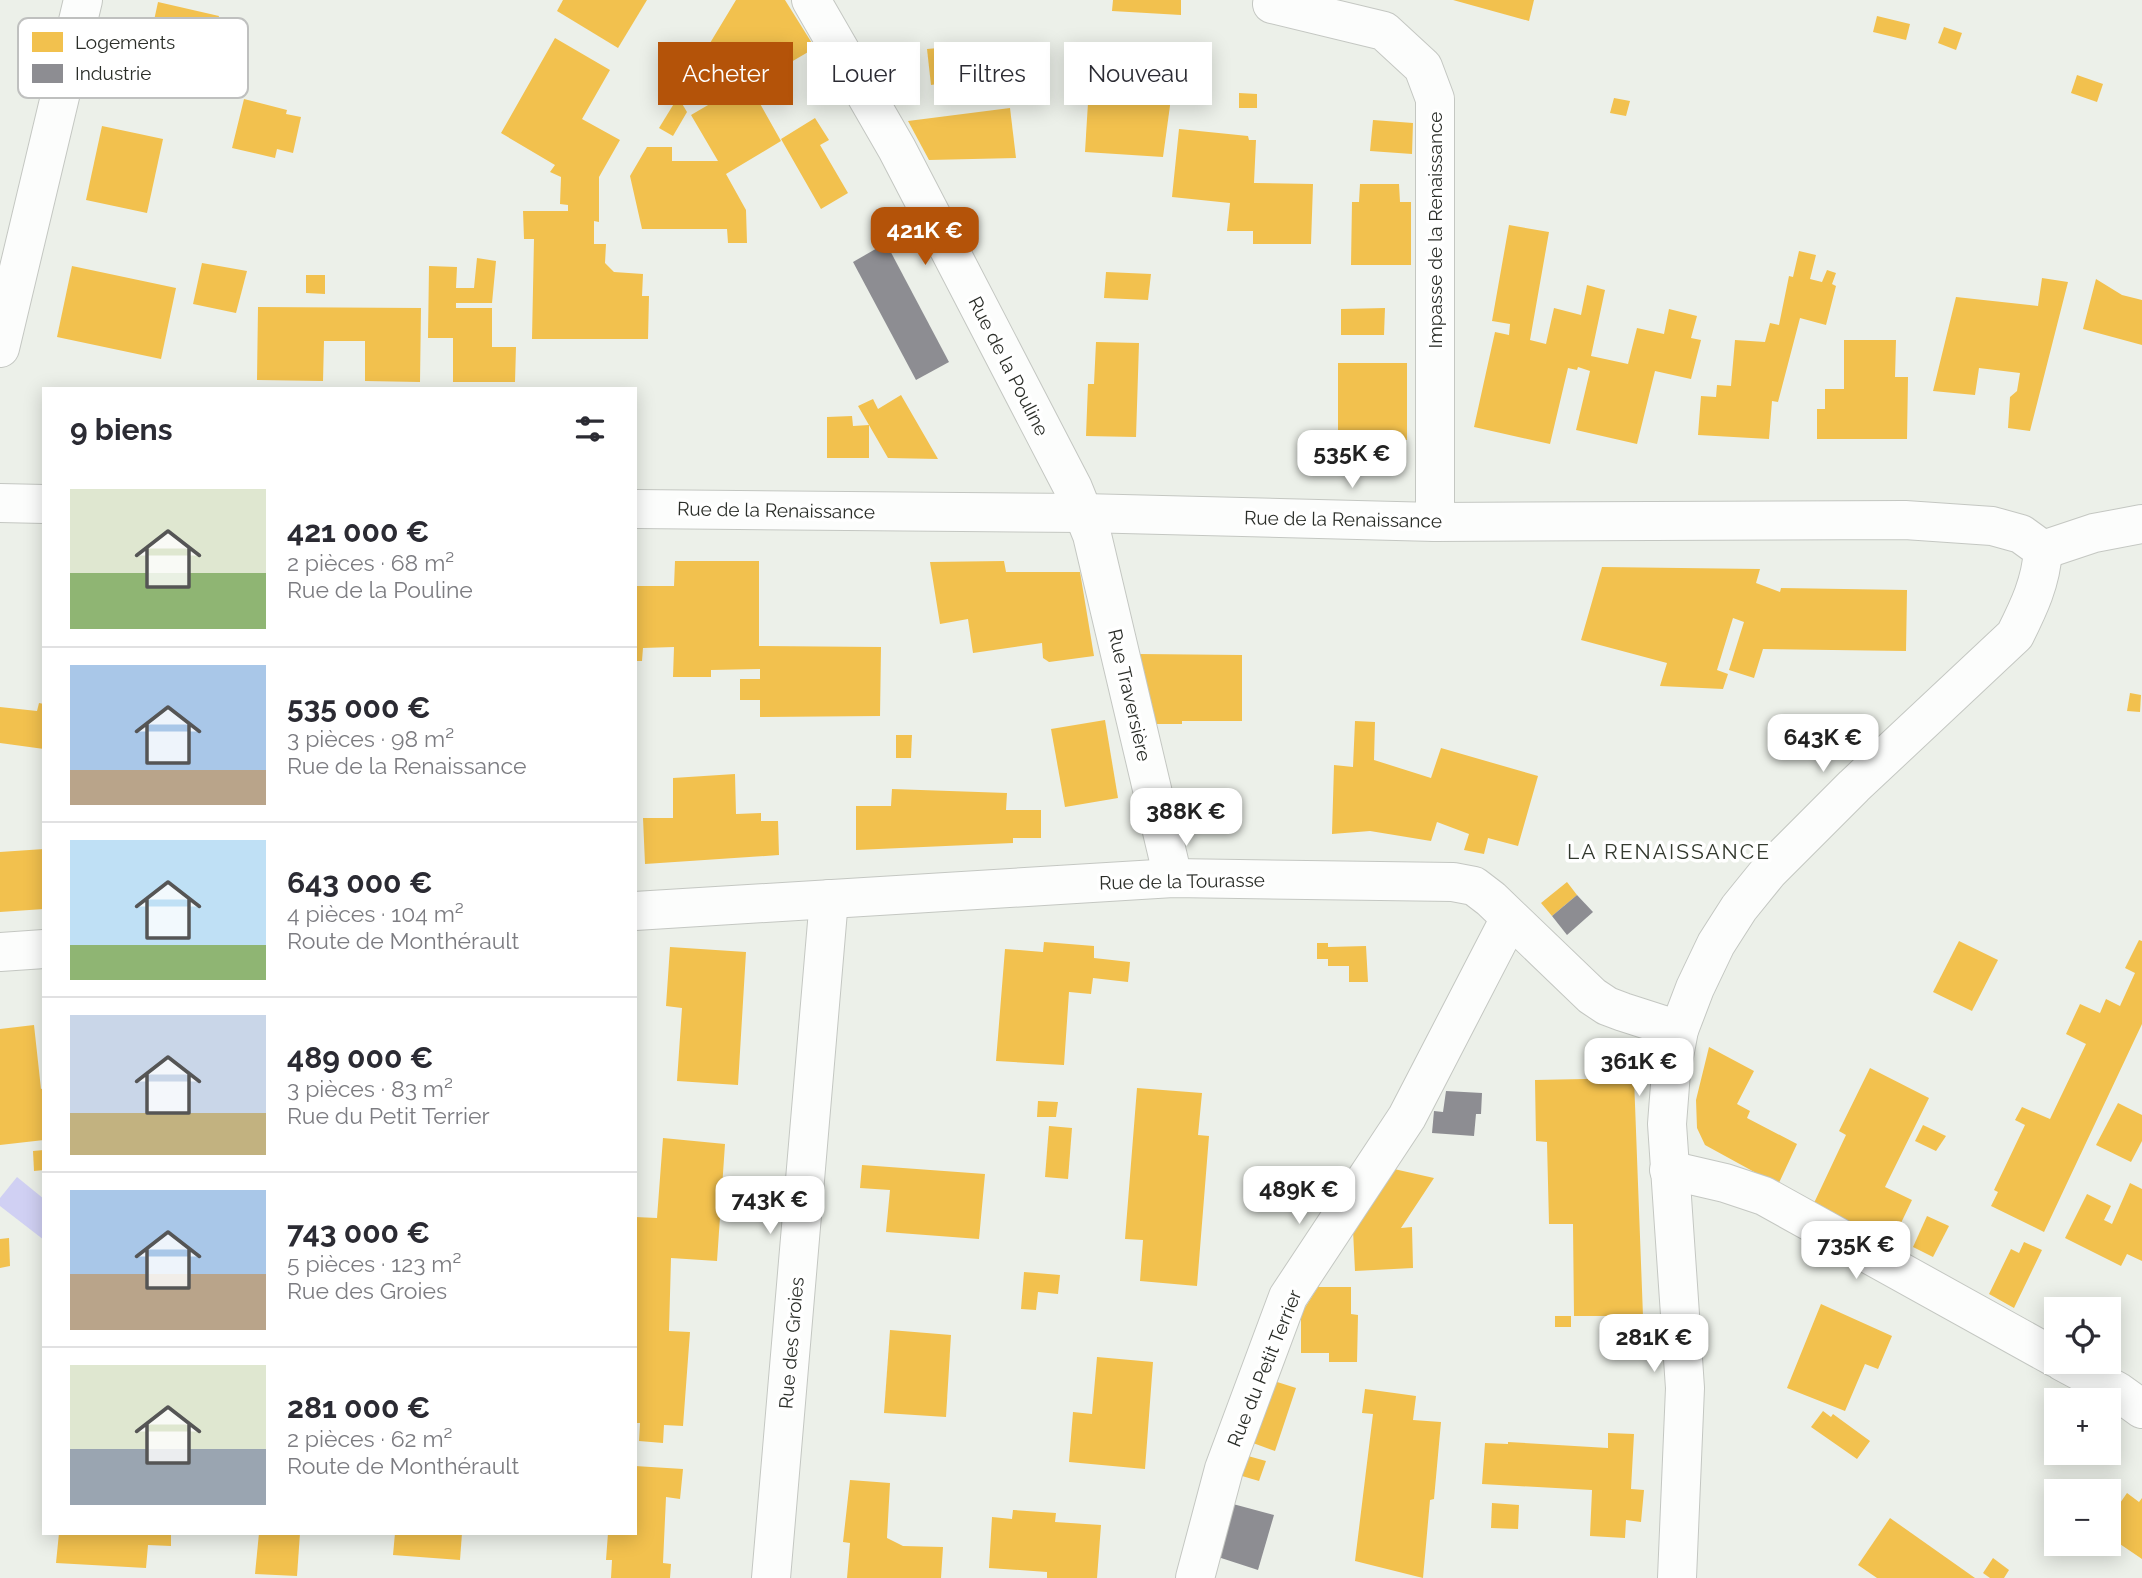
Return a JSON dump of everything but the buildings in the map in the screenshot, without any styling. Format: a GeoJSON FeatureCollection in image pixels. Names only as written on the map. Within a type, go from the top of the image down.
{"type":"FeatureCollection","features":[{"type":"Feature","properties":{"kind":"street"},"geometry":{"type":"LineString","coordinates":[[79,18],[83,0]]}},
{"type":"Feature","properties":{"kind":"street","name":"Rue de la Pouline"},"geometry":{"type":"LineString","coordinates":[[811,0],[897,149],[1073,488],[1083,513]]}},
{"type":"Feature","properties":{"kind":"street","name":"Impasse de la Renaissance"},"geometry":{"type":"LineString","coordinates":[[1272,4],[1384,31],[1423,67],[1435,99],[1435,522]]}},
{"type":"Feature","properties":{"kind":"street"},"geometry":{"type":"LineString","coordinates":[[0,348],[60,98]]}},
{"type":"Feature","properties":{"kind":"street"},"geometry":{"type":"LineString","coordinates":[[0,503],[42,504]]}},
{"type":"Feature","properties":{"kind":"street","name":"Rue de la Renaissance"},"geometry":{"type":"LineString","coordinates":[[637,509],[1083,513],[1435,522],[1906,520],[1992,526],[2021,534],[2043,550]]}},
{"type":"Feature","properties":{"kind":"street","name":"Rue Traversière"},"geometry":{"type":"LineString","coordinates":[[1083,513],[1092,536],[1172,878]]}},
{"type":"Feature","properties":{"kind":"street"},"geometry":{"type":"LineString","coordinates":[[1677,1578],[1685,1388],[1669,1170],[1668,1111],[1671,1072],[1679,1030],[1695,988],[1716,944],[1739,908],[1769,871],[1854,786],[2015,635],[2030,606],[2041,575],[2043,550],[2094,533],[2142,524]]}},
{"type":"Feature","properties":{"kind":"street","name":"Rue de la Tourasse"},"geometry":{"type":"LineString","coordinates":[[637,911],[1172,878],[1453,882],[1474,886],[1491,899],[1592,996],[1607,1006],[1679,1030]]}},
{"type":"Feature","properties":{"kind":"street","name":"Rue des Groies"},"geometry":{"type":"LineString","coordinates":[[771,1578],[829,899]]}},
{"type":"Feature","properties":{"kind":"street","name":"Rue du Petit Terrier"},"geometry":{"type":"LineString","coordinates":[[1195,1578],[1224,1469],[1288,1297],[1407,1117],[1510,918]]}},
{"type":"Feature","properties":{"kind":"street"},"geometry":{"type":"LineString","coordinates":[[0,952],[42,949]]}},
{"type":"Feature","properties":{"kind":"street"},"geometry":{"type":"LineString","coordinates":[[1669,1170],[1725,1183],[1764,1196],[2044,1351]]}},
{"type":"Feature","properties":{"kind":"street"},"geometry":{"type":"LineString","coordinates":[[2085,1374],[2117,1391],[2142,1409]]}},
{"type":"Feature","properties":{"kind":"water"},"geometry":{"type":"Polygon","coordinates":[[[17,1177],[42,1197],[42,1238],[0,1206],[0,1198],[17,1177]]]}},
{"type":"Feature","properties":{"kind":"district","name":"LA RENAISSANCE"},"geometry":{"type":"Point","coordinates":[1669,852]}}]}
